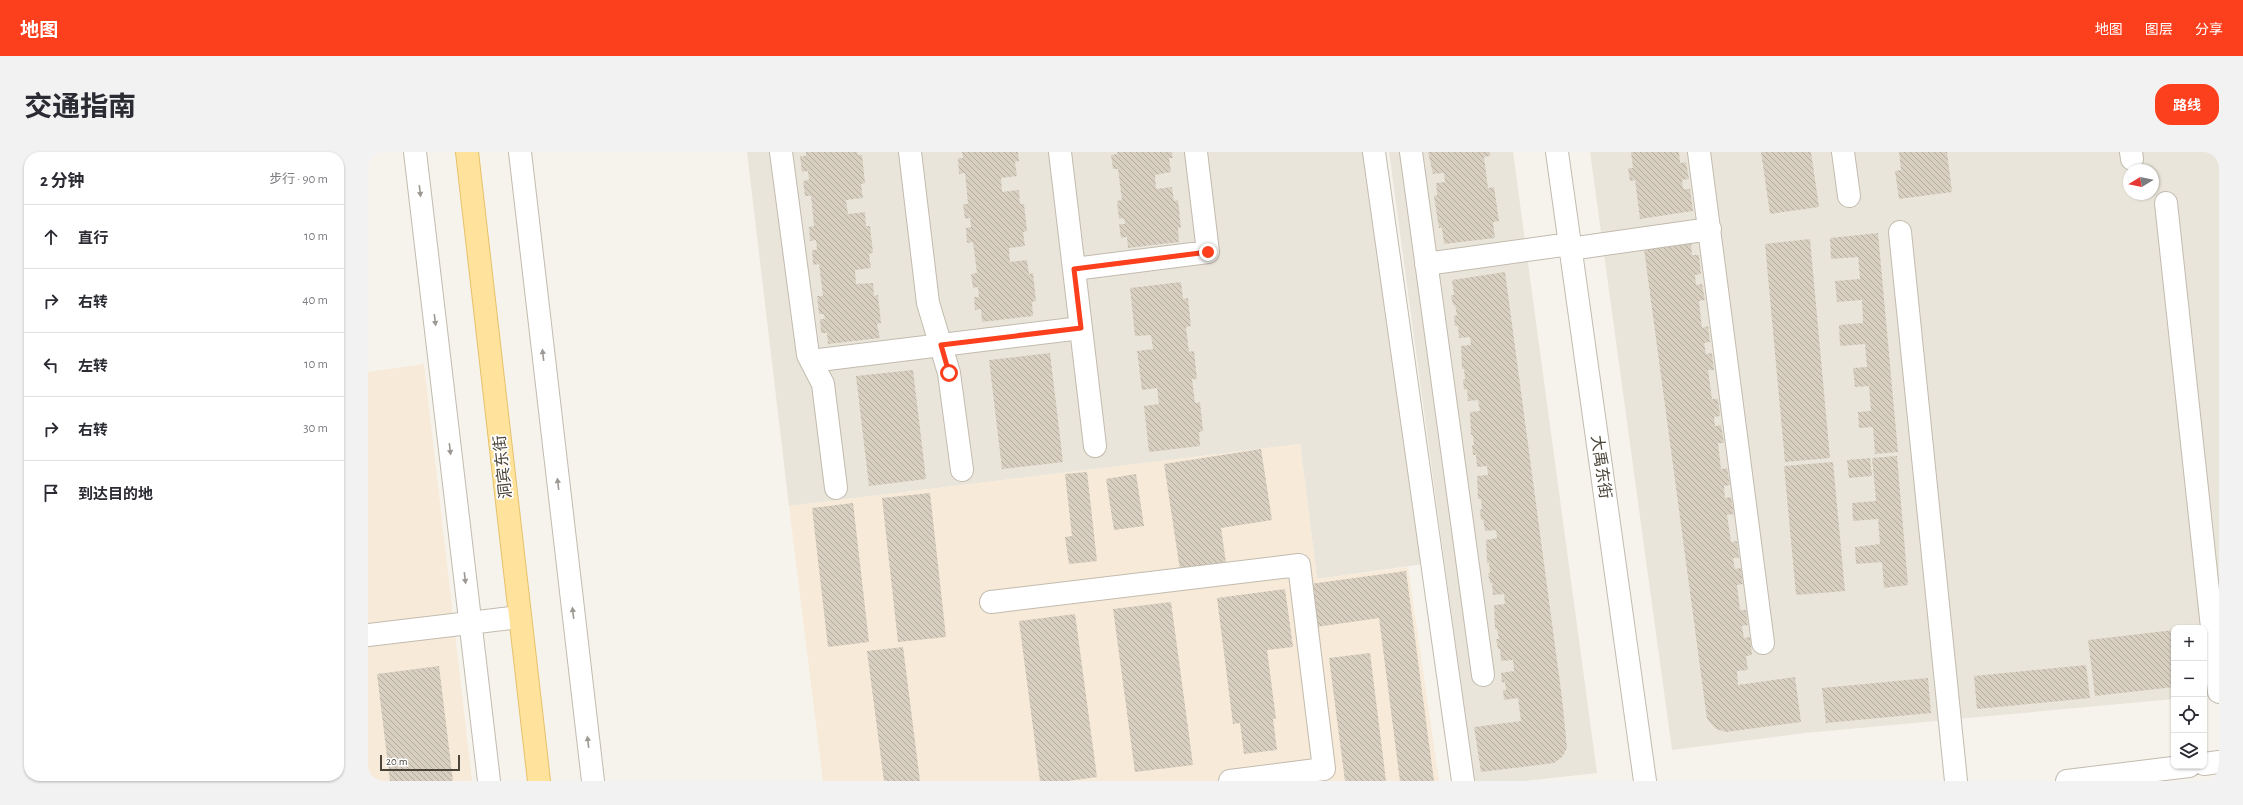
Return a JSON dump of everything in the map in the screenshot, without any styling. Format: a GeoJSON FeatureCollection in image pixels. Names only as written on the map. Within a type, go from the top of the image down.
{"type":"FeatureCollection","features":[{"type":"Feature","properties":{"kind":"main road","name":"洞宾东街"},"geometry":{"type":"LineString","coordinates":[[467,152],[519,617],[539,781]]}},
{"type":"Feature","properties":{"kind":"street"},"geometry":{"type":"LineString","coordinates":[[416,152],[489,781]]}},
{"type":"Feature","properties":{"kind":"street"},"geometry":{"type":"LineString","coordinates":[[520,152],[593,781]]}},
{"type":"Feature","properties":{"kind":"street"},"geometry":{"type":"LineString","coordinates":[[781,152],[808,354],[823,384],[836,488]]}},
{"type":"Feature","properties":{"kind":"street"},"geometry":{"type":"LineString","coordinates":[[910,152],[928,302],[949,373],[962,470]]}},
{"type":"Feature","properties":{"kind":"street"},"geometry":{"type":"LineString","coordinates":[[1060,152],[1095,446]]}},
{"type":"Feature","properties":{"kind":"street"},"geometry":{"type":"LineString","coordinates":[[1074,269],[1208,252],[1196,152]]}},
{"type":"Feature","properties":{"kind":"street"},"geometry":{"type":"LineString","coordinates":[[1374,152],[1463,781]]}},
{"type":"Feature","properties":{"kind":"street"},"geometry":{"type":"LineString","coordinates":[[1410,152],[1483,675]]}},
{"type":"Feature","properties":{"kind":"street","name":"大禹东街"},"geometry":{"type":"LineString","coordinates":[[1557,152],[1645,781]]}},
{"type":"Feature","properties":{"kind":"street"},"geometry":{"type":"LineString","coordinates":[[1699,152],[1763,643]]}},
{"type":"Feature","properties":{"kind":"street"},"geometry":{"type":"LineString","coordinates":[[1843,152],[1849,196]]}},
{"type":"Feature","properties":{"kind":"street"},"geometry":{"type":"LineString","coordinates":[[2166,203],[2219,692]]}},
{"type":"Feature","properties":{"kind":"street"},"geometry":{"type":"LineString","coordinates":[[1426,264],[1710,229]]}},
{"type":"Feature","properties":{"kind":"street"},"geometry":{"type":"LineString","coordinates":[[1900,232],[1956,781]]}},
{"type":"Feature","properties":{"kind":"street"},"geometry":{"type":"LineString","coordinates":[[811,361],[1081,328]]}},
{"type":"Feature","properties":{"kind":"street"},"geometry":{"type":"LineString","coordinates":[[991,602],[1299,565],[1324,769],[1230,781]]}},
{"type":"Feature","properties":{"kind":"street"},"geometry":{"type":"LineString","coordinates":[[368,635],[519,617]]}},
{"type":"Feature","properties":{"kind":"street"},"geometry":{"type":"LineString","coordinates":[[2207,764],[2219,762]]}},
{"type":"Feature","properties":{"kind":"street"},"geometry":{"type":"LineString","coordinates":[[2067,781],[2171,768]]}},
{"type":"Feature","properties":{"kind":"shaded area"},"geometry":{"type":"Polygon","coordinates":[[[747,152],[1364,152],[1424,564],[1317,579],[1300,444],[789,506],[747,152]]]}},
{"type":"Feature","properties":{"kind":"shaded area"},"geometry":{"type":"Polygon","coordinates":[[[1389,152],[1513,152],[1597,773],[1525,781],[1474,781],[1389,152]]]}},
{"type":"Feature","properties":{"kind":"shaded area"},"geometry":{"type":"Polygon","coordinates":[[[1590,152],[2219,152],[2219,695],[2207,696],[2207,625],[2171,625],[2171,699],[1805,733],[1672,750],[1590,152]]]}},
{"type":"Feature","properties":{"kind":"shaded area"},"geometry":{"type":"Polygon","coordinates":[[[424,364],[472,781],[368,781],[368,372],[424,364]]]}},
{"type":"Feature","properties":{"kind":"shaded area"},"geometry":{"type":"Polygon","coordinates":[[[1300,444],[1317,579],[1408,567],[1439,781],[823,781],[789,506],[1300,444]]]}},
{"type":"Feature","properties":{"kind":"building"},"geometry":{"type":"Polygon","coordinates":[[[806,152],[857,152],[858,155],[862,155],[865,183],[861,184],[863,198],[846,200],[848,214],[865,212],[866,226],[870,226],[873,253],[869,254],[871,268],[855,270],[856,284],[873,283],[874,296],[878,295],[881,323],[877,324],[880,338],[828,344],[827,333],[821,333],[820,319],[825,319],[824,314],[819,314],[817,296],[823,296],[819,264],[813,265],[812,250],[817,250],[816,240],[810,241],[809,227],[814,226],[811,196],[805,196],[803,181],[809,180],[808,171],[802,172],[800,156],[806,156],[806,152]]]}},
{"type":"Feature","properties":{"kind":"building"},"geometry":{"type":"Polygon","coordinates":[[[962,152],[1018,152],[1019,161],[1015,162],[1017,176],[1001,178],[1002,192],[1019,190],[1020,204],[1024,204],[1027,231],[1023,232],[1025,246],[1009,248],[1010,262],[1027,260],[1029,274],[1033,273],[1036,301],[1032,302],[1033,316],[982,322],[981,309],[975,310],[974,297],[979,297],[978,287],[973,288],[971,274],[977,273],[973,242],[967,243],[966,228],[971,227],[970,218],[965,219],[963,204],[968,204],[965,173],[959,174],[958,158],[963,158],[962,152]]]}},
{"type":"Feature","properties":{"kind":"building"},"geometry":{"type":"Polygon","coordinates":[[[1117,152],[1172,152],[1173,158],[1169,158],[1171,172],[1155,175],[1156,189],[1172,187],[1174,201],[1178,200],[1181,228],[1178,228],[1179,242],[1128,248],[1127,237],[1121,238],[1119,224],[1125,224],[1124,218],[1119,219],[1117,201],[1122,200],[1118,169],[1113,169],[1111,155],[1117,154],[1117,152]]]}},
{"type":"Feature","properties":{"kind":"building"},"geometry":{"type":"Polygon","coordinates":[[[1428,152],[1490,152],[1490,156],[1484,157],[1488,188],[1494,187],[1499,221],[1493,222],[1495,238],[1444,244],[1442,228],[1439,228],[1434,196],[1437,195],[1436,183],[1445,182],[1444,173],[1433,174],[1428,152]]]}},
{"type":"Feature","properties":{"kind":"building"},"geometry":{"type":"Polygon","coordinates":[[[1631,152],[1679,152],[1680,163],[1686,162],[1689,179],[1682,180],[1683,189],[1690,189],[1693,211],[1640,219],[1635,180],[1630,181],[1628,168],[1633,168],[1631,152]]]}},
{"type":"Feature","properties":{"kind":"building"},"geometry":{"type":"Polygon","coordinates":[[[1761,152],[1811,152],[1819,207],[1770,214],[1761,152]]]}},
{"type":"Feature","properties":{"kind":"building"},"geometry":{"type":"Polygon","coordinates":[[[1899,152],[1947,152],[1952,192],[1899,199],[1895,171],[1901,170],[1899,152]]]}},
{"type":"Feature","properties":{"kind":"building"},"geometry":{"type":"Polygon","coordinates":[[[1878,233],[1898,452],[1875,454],[1873,427],[1859,428],[1858,412],[1871,411],[1869,386],[1855,387],[1853,368],[1867,367],[1865,344],[1840,346],[1839,325],[1863,323],[1862,300],[1837,302],[1835,281],[1860,279],[1858,257],[1831,259],[1830,238],[1878,233]]]}},
{"type":"Feature","properties":{"kind":"building"},"geometry":{"type":"Polygon","coordinates":[[[1810,239],[1830,458],[1785,462],[1765,244],[1810,239]]]}},
{"type":"Feature","properties":{"kind":"building"},"geometry":{"type":"Polygon","coordinates":[[[1691,243],[1692,255],[1699,255],[1701,274],[1695,275],[1696,285],[1702,284],[1705,300],[1699,301],[1702,328],[1708,326],[1710,342],[1704,343],[1706,354],[1712,353],[1714,370],[1708,370],[1712,399],[1718,399],[1720,416],[1714,417],[1715,426],[1721,425],[1724,443],[1718,443],[1721,469],[1727,468],[1730,485],[1724,486],[1725,498],[1731,497],[1734,514],[1727,515],[1731,542],[1737,541],[1739,558],[1733,558],[1735,569],[1741,568],[1743,584],[1737,585],[1740,610],[1746,610],[1748,625],[1742,626],[1744,638],[1750,637],[1752,655],[1746,656],[1748,670],[1737,671],[1738,685],[1795,677],[1801,722],[1726,732],[1716,729],[1707,719],[1644,249],[1691,243]]]}},
{"type":"Feature","properties":{"kind":"building"},"geometry":{"type":"Polygon","coordinates":[[[1505,272],[1562,698],[1567,748],[1562,757],[1554,763],[1481,772],[1474,727],[1521,721],[1518,698],[1504,700],[1503,690],[1506,690],[1505,682],[1502,683],[1501,673],[1514,671],[1513,660],[1501,661],[1500,649],[1498,649],[1496,639],[1499,639],[1497,629],[1495,629],[1494,605],[1505,604],[1504,594],[1493,595],[1492,583],[1490,583],[1488,573],[1490,573],[1489,563],[1487,563],[1486,540],[1497,538],[1496,530],[1485,531],[1483,519],[1481,520],[1480,510],[1482,509],[1481,499],[1478,499],[1477,476],[1488,475],[1487,466],[1477,467],[1476,455],[1473,455],[1472,445],[1474,445],[1473,435],[1471,435],[1470,412],[1480,411],[1478,400],[1468,401],[1467,389],[1464,390],[1463,380],[1465,379],[1464,369],[1462,369],[1461,346],[1471,345],[1470,337],[1459,338],[1458,326],[1455,326],[1454,316],[1457,315],[1451,295],[1454,295],[1452,280],[1505,272]]]}},
{"type":"Feature","properties":{"kind":"building"},"geometry":{"type":"Polygon","coordinates":[[[1181,282],[1183,299],[1188,298],[1191,326],[1186,327],[1189,352],[1194,351],[1197,379],[1192,379],[1195,403],[1200,402],[1203,431],[1199,432],[1200,446],[1149,452],[1144,406],[1159,404],[1157,388],[1142,390],[1137,351],[1153,349],[1151,335],[1135,336],[1130,288],[1181,282]]]}},
{"type":"Feature","properties":{"kind":"building"},"geometry":{"type":"Polygon","coordinates":[[[1050,353],[1063,462],[1002,469],[989,360],[1050,353]]]}},
{"type":"Feature","properties":{"kind":"building"},"geometry":{"type":"Polygon","coordinates":[[[913,370],[926,479],[869,486],[856,376],[913,370]]]}},
{"type":"Feature","properties":{"kind":"building"},"geometry":{"type":"Polygon","coordinates":[[[1261,449],[1272,520],[1221,528],[1226,563],[1180,570],[1164,464],[1261,449]]]}},
{"type":"Feature","properties":{"kind":"building"},"geometry":{"type":"Polygon","coordinates":[[[1897,456],[1908,585],[1884,588],[1882,562],[1856,564],[1855,547],[1880,544],[1878,519],[1853,521],[1852,503],[1876,501],[1872,458],[1897,456]]]}},
{"type":"Feature","properties":{"kind":"building"},"geometry":{"type":"Polygon","coordinates":[[[1870,458],[1872,476],[1849,478],[1847,460],[1870,458]]]}},
{"type":"Feature","properties":{"kind":"building"},"geometry":{"type":"Polygon","coordinates":[[[1833,462],[1845,591],[1796,595],[1784,466],[1833,462]]]}},
{"type":"Feature","properties":{"kind":"building"},"geometry":{"type":"Polygon","coordinates":[[[1087,472],[1097,561],[1069,564],[1065,537],[1072,536],[1065,474],[1087,472]]]}},
{"type":"Feature","properties":{"kind":"building"},"geometry":{"type":"Polygon","coordinates":[[[1136,474],[1144,526],[1114,530],[1106,479],[1136,474]]]}},
{"type":"Feature","properties":{"kind":"building"},"geometry":{"type":"Polygon","coordinates":[[[930,493],[946,637],[898,642],[882,498],[930,493]]]}},
{"type":"Feature","properties":{"kind":"building"},"geometry":{"type":"Polygon","coordinates":[[[853,503],[869,642],[828,647],[812,508],[853,503]]]}},
{"type":"Feature","properties":{"kind":"building"},"geometry":{"type":"Polygon","coordinates":[[[1406,571],[1434,781],[1400,781],[1379,618],[1316,627],[1310,584],[1406,571]]]}},
{"type":"Feature","properties":{"kind":"building"},"geometry":{"type":"Polygon","coordinates":[[[1285,589],[1293,647],[1267,650],[1276,719],[1273,719],[1277,750],[1244,754],[1240,723],[1233,724],[1217,598],[1285,589]]]}},
{"type":"Feature","properties":{"kind":"building"},"geometry":{"type":"Polygon","coordinates":[[[1171,602],[1193,765],[1135,772],[1113,609],[1171,602]]]}},
{"type":"Feature","properties":{"kind":"building"},"geometry":{"type":"Polygon","coordinates":[[[1075,614],[1097,777],[1068,781],[1040,781],[1019,621],[1075,614]]]}},
{"type":"Feature","properties":{"kind":"building"},"geometry":{"type":"Polygon","coordinates":[[[2171,630],[2171,687],[2095,696],[2088,640],[2171,630]]]}},
{"type":"Feature","properties":{"kind":"building"},"geometry":{"type":"Polygon","coordinates":[[[903,647],[920,781],[884,781],[867,651],[903,647]]]}},
{"type":"Feature","properties":{"kind":"building"},"geometry":{"type":"Polygon","coordinates":[[[2207,652],[2211,682],[2207,683],[2207,652]]]}},
{"type":"Feature","properties":{"kind":"building"},"geometry":{"type":"Polygon","coordinates":[[[1370,653],[1386,781],[1345,781],[1329,658],[1370,653]]]}},
{"type":"Feature","properties":{"kind":"building"},"geometry":{"type":"Polygon","coordinates":[[[2086,665],[2090,698],[1977,709],[1974,676],[2086,665]]]}},
{"type":"Feature","properties":{"kind":"building"},"geometry":{"type":"Polygon","coordinates":[[[439,666],[453,781],[390,781],[377,674],[439,666]]]}},
{"type":"Feature","properties":{"kind":"building"},"geometry":{"type":"Polygon","coordinates":[[[1928,678],[1931,713],[1826,723],[1822,688],[1928,678]]]}},
{"type":"Feature","properties":{"kind":"route"},"geometry":{"type":"LineString","coordinates":[[949,373],[941,345],[1081,328],[1074,269],[1208,252]]}}]}
